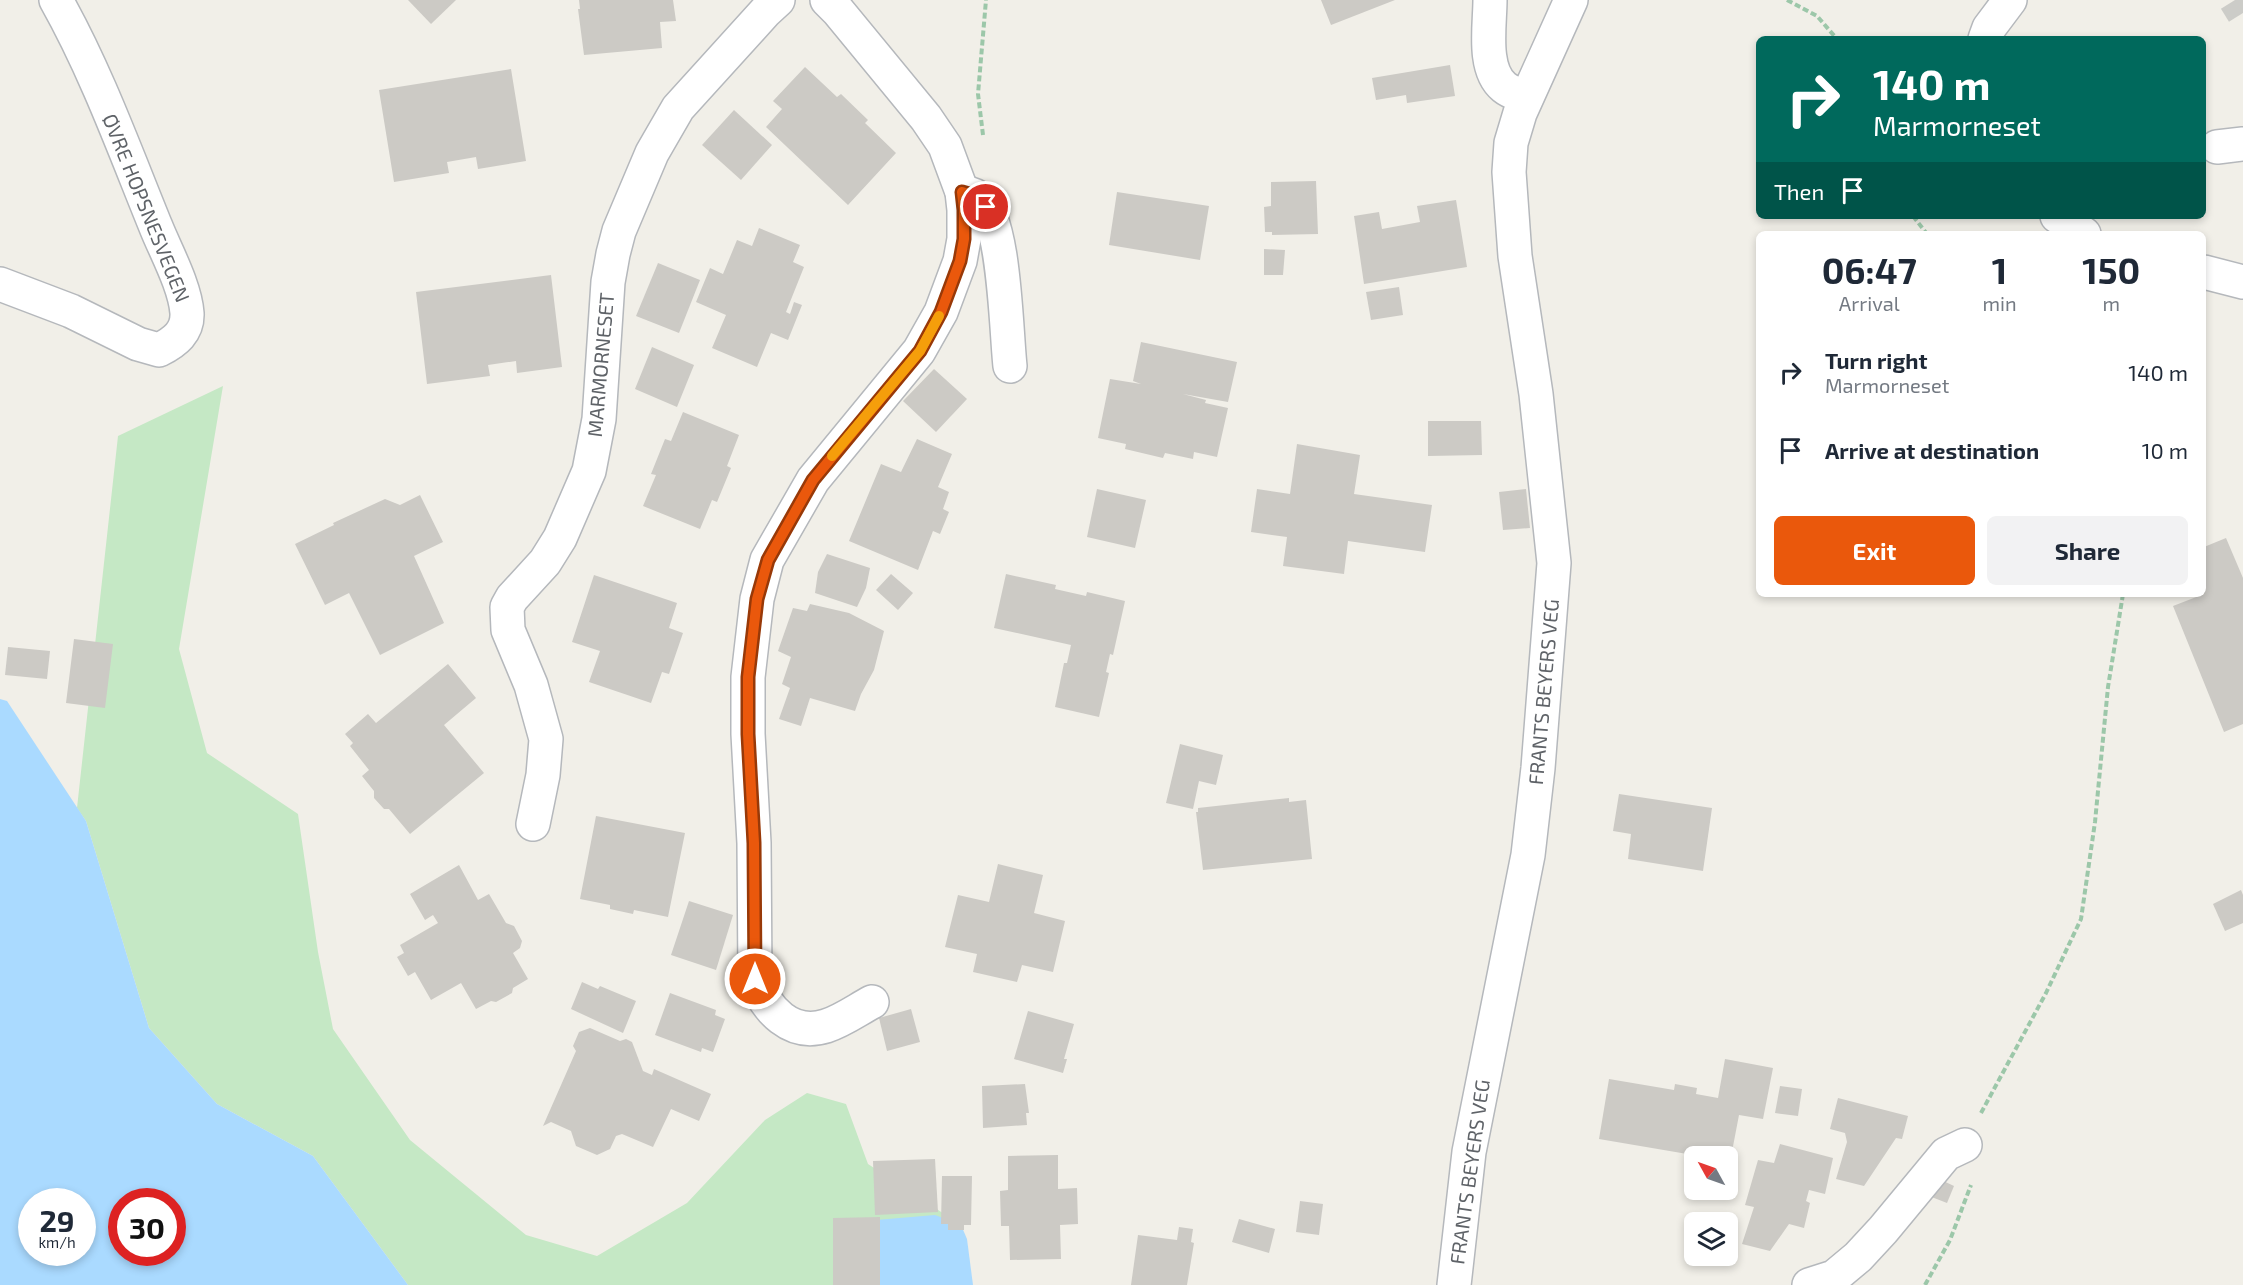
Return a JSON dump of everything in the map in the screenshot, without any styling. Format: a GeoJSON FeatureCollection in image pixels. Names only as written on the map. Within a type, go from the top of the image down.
{"type":"FeatureCollection","features":[{"type":"Feature","properties":{"kind":"street","name":"ØVRE HOPSNESVEGEN"},"geometry":{"type":"LineString","coordinates":[[0,284],[71,311],[138,344],[159,350],[172,344],[183,333],[188,315],[175,273],[136,178],[78,40],[56,0]]}},
{"type":"Feature","properties":{"kind":"street","name":"MARMORNESET"},"geometry":{"type":"LineString","coordinates":[[533,824],[543,775],[546,739],[531,685],[508,630],[507,607],[512,598],[544,562],[560,538],[589,471],[599,418],[608,282],[613,254],[652,153],[678,108],[778,0]]}},
{"type":"Feature","properties":{"kind":"street"},"geometry":{"type":"LineString","coordinates":[[827,0],[926,118],[945,146],[962,192],[964,210],[964,239],[960,261],[941,312],[920,351],[813,480],[776,543],[768,560],[757,599],[749,666],[748,734],[754,843],[755,979],[761,997],[780,1018],[814,1029],[828,1026],[872,1002]]}},
{"type":"Feature","properties":{"kind":"street"},"geometry":{"type":"LineString","coordinates":[[1490,0],[1488,50],[1491,67],[1503,87],[1526,98]]}},
{"type":"Feature","properties":{"kind":"street","name":"FRANTS BEYERS VEG"},"geometry":{"type":"LineString","coordinates":[[1454,1285],[1469,1152],[1528,855],[1539,768],[1554,563],[1537,405],[1515,256],[1509,172],[1511,143],[1526,98],[1572,0]]}},
{"type":"Feature","properties":{"kind":"street"},"geometry":{"type":"LineString","coordinates":[[1986,36],[1989,28],[2010,0]]}},
{"type":"Feature","properties":{"kind":"street"},"geometry":{"type":"LineString","coordinates":[[962,192],[979,197],[986,207],[993,228],[1006,294],[1010,366]]}},
{"type":"Feature","properties":{"kind":"street"},"geometry":{"type":"LineString","coordinates":[[2062,219],[2080,231]]}},
{"type":"Feature","properties":{"kind":"street"},"geometry":{"type":"LineString","coordinates":[[2206,273],[2243,282]]}},
{"type":"Feature","properties":{"kind":"street"},"geometry":{"type":"LineString","coordinates":[[1809,1285],[1834,1277],[1858,1257],[1946,1154],[1965,1144]]}},
{"type":"Feature","properties":{"kind":"path"},"geometry":{"type":"LineString","coordinates":[[984,141],[978,94],[986,0]]}},
{"type":"Feature","properties":{"kind":"path"},"geometry":{"type":"LineString","coordinates":[[1787,0],[1817,16],[1834,36]]}},
{"type":"Feature","properties":{"kind":"path"},"geometry":{"type":"LineString","coordinates":[[1915,219],[1925,231]]}},
{"type":"Feature","properties":{"kind":"path"},"geometry":{"type":"LineString","coordinates":[[1925,1285],[1950,1240],[1971,1185],[1965,1144],[2046,993],[2081,919],[2095,822],[2108,687],[2123,597]]}},
{"type":"Feature","properties":{"kind":"green space"},"geometry":{"type":"Polygon","coordinates":[[[223,386],[179,649],[207,753],[298,814],[318,952],[333,1029],[410,1140],[526,1235],[597,1256],[687,1203],[765,1120],[807,1093],[846,1104],[868,1164],[961,1225],[875,1285],[408,1285],[313,1156],[217,1104],[149,1028],[86,821],[77,808],[118,436],[223,386]]]}},
{"type":"Feature","properties":{"kind":"water"},"geometry":{"type":"Polygon","coordinates":[[[0,699],[7,701],[86,821],[149,1028],[217,1104],[313,1156],[408,1285],[0,1285],[0,699]]]}},
{"type":"Feature","properties":{"kind":"water"},"geometry":{"type":"Polygon","coordinates":[[[935,1215],[961,1225],[967,1239],[973,1285],[875,1285],[876,1220],[935,1215]]]}},
{"type":"Feature","properties":{"kind":"building"},"geometry":{"type":"Polygon","coordinates":[[[408,0],[456,0],[431,24],[408,0]]]}},
{"type":"Feature","properties":{"kind":"building"},"geometry":{"type":"Polygon","coordinates":[[[579,0],[673,0],[676,21],[660,22],[662,48],[584,55],[578,9],[580,9],[579,0]]]}},
{"type":"Feature","properties":{"kind":"building"},"geometry":{"type":"Polygon","coordinates":[[[1321,0],[1395,0],[1331,25],[1321,0]]]}},
{"type":"Feature","properties":{"kind":"building"},"geometry":{"type":"Polygon","coordinates":[[[1450,65],[1455,96],[1407,103],[1406,95],[1376,100],[1372,78],[1450,65]]]}},
{"type":"Feature","properties":{"kind":"building"},"geometry":{"type":"Polygon","coordinates":[[[805,67],[837,97],[841,94],[868,120],[865,123],[896,153],[848,205],[766,127],[782,109],[773,101],[805,67]]]}},
{"type":"Feature","properties":{"kind":"building"},"geometry":{"type":"Polygon","coordinates":[[[511,69],[526,161],[478,169],[476,157],[447,162],[449,173],[394,182],[379,90],[511,69]]]}},
{"type":"Feature","properties":{"kind":"building"},"geometry":{"type":"Polygon","coordinates":[[[734,110],[772,145],[741,180],[702,145],[734,110]]]}},
{"type":"Feature","properties":{"kind":"building"},"geometry":{"type":"Polygon","coordinates":[[[1316,181],[1318,234],[1272,235],[1272,232],[1265,232],[1264,207],[1271,206],[1271,182],[1316,181]]]}},
{"type":"Feature","properties":{"kind":"building"},"geometry":{"type":"Polygon","coordinates":[[[1117,192],[1209,206],[1200,260],[1109,245],[1117,192]]]}},
{"type":"Feature","properties":{"kind":"building"},"geometry":{"type":"Polygon","coordinates":[[[1456,200],[1467,267],[1364,284],[1354,216],[1379,212],[1382,229],[1420,222],[1417,206],[1456,200]]]}},
{"type":"Feature","properties":{"kind":"building"},"geometry":{"type":"Polygon","coordinates":[[[759,228],[800,245],[793,262],[804,267],[786,312],[790,314],[794,302],[802,305],[788,340],[771,333],[757,367],[712,348],[726,315],[696,302],[710,268],[723,274],[737,240],[752,246],[759,228]]]}},
{"type":"Feature","properties":{"kind":"building"},"geometry":{"type":"Polygon","coordinates":[[[1264,249],[1285,250],[1283,275],[1264,275],[1264,249]]]}},
{"type":"Feature","properties":{"kind":"building"},"geometry":{"type":"Polygon","coordinates":[[[658,263],[700,280],[679,333],[636,316],[658,263]]]}},
{"type":"Feature","properties":{"kind":"building"},"geometry":{"type":"Polygon","coordinates":[[[551,275],[562,367],[517,373],[516,361],[488,365],[490,376],[427,384],[416,292],[551,275]]]}},
{"type":"Feature","properties":{"kind":"building"},"geometry":{"type":"Polygon","coordinates":[[[1399,287],[1403,315],[1371,320],[1366,292],[1399,287]]]}},
{"type":"Feature","properties":{"kind":"building"},"geometry":{"type":"Polygon","coordinates":[[[1141,342],[1237,362],[1228,402],[1183,394],[1206,400],[1205,403],[1228,408],[1217,457],[1194,452],[1193,459],[1165,453],[1163,458],[1125,449],[1126,444],[1098,438],[1110,379],[1141,384],[1133,381],[1141,342]]]}},
{"type":"Feature","properties":{"kind":"building"},"geometry":{"type":"Polygon","coordinates":[[[652,347],[694,365],[677,407],[635,389],[652,347]]]}},
{"type":"Feature","properties":{"kind":"building"},"geometry":{"type":"Polygon","coordinates":[[[934,369],[967,399],[936,432],[903,401],[934,369]]]}},
{"type":"Feature","properties":{"kind":"building"},"geometry":{"type":"Polygon","coordinates":[[[683,412],[739,435],[727,466],[731,468],[717,502],[712,500],[700,529],[643,506],[656,475],[651,474],[665,439],[671,441],[683,412]]]}},
{"type":"Feature","properties":{"kind":"building"},"geometry":{"type":"Polygon","coordinates":[[[1428,421],[1481,421],[1482,455],[1428,456],[1428,421]]]}},
{"type":"Feature","properties":{"kind":"building"},"geometry":{"type":"Polygon","coordinates":[[[917,439],[952,454],[938,487],[949,492],[943,509],[949,512],[940,534],[933,531],[918,570],[849,541],[881,464],[901,472],[917,439]]]}},
{"type":"Feature","properties":{"kind":"building"},"geometry":{"type":"Polygon","coordinates":[[[1297,444],[1360,455],[1354,494],[1432,505],[1425,552],[1348,541],[1344,574],[1283,566],[1287,537],[1251,532],[1257,489],[1290,494],[1297,444]]]}},
{"type":"Feature","properties":{"kind":"building"},"geometry":{"type":"Polygon","coordinates":[[[1097,489],[1146,500],[1135,548],[1087,537],[1097,489]]]}},
{"type":"Feature","properties":{"kind":"building"},"geometry":{"type":"Polygon","coordinates":[[[1526,489],[1530,528],[1503,530],[1499,492],[1526,489]]]}},
{"type":"Feature","properties":{"kind":"building"},"geometry":{"type":"Polygon","coordinates":[[[420,495],[443,542],[414,556],[444,623],[380,655],[349,593],[325,605],[295,544],[385,499],[400,505],[420,495]]]}},
{"type":"Feature","properties":{"kind":"building"},"geometry":{"type":"Polygon","coordinates":[[[2226,538],[2243,578],[2243,724],[2224,732],[2173,606],[2196,597],[2206,597],[2206,546],[2226,538]]]}},
{"type":"Feature","properties":{"kind":"building"},"geometry":{"type":"Polygon","coordinates":[[[827,554],[870,568],[866,588],[857,607],[815,593],[818,572],[827,554]]]}},
{"type":"Feature","properties":{"kind":"building"},"geometry":{"type":"Polygon","coordinates":[[[891,574],[913,593],[898,610],[876,590],[891,574]]]}},
{"type":"Feature","properties":{"kind":"building"},"geometry":{"type":"Polygon","coordinates":[[[1006,574],[1056,585],[1055,589],[1086,596],[1087,592],[1125,601],[1113,655],[1110,654],[1106,672],[1109,673],[1099,717],[1055,707],[1064,663],[1067,663],[1071,645],[994,628],[1006,574]]]}},
{"type":"Feature","properties":{"kind":"building"},"geometry":{"type":"Polygon","coordinates":[[[594,575],[677,603],[669,628],[683,633],[669,674],[662,672],[651,703],[589,682],[600,651],[572,642],[594,575]]]}},
{"type":"Feature","properties":{"kind":"building"},"geometry":{"type":"Polygon","coordinates":[[[810,604],[849,613],[884,631],[874,670],[855,711],[810,698],[801,726],[779,719],[790,688],[782,684],[791,657],[778,651],[793,608],[807,611],[810,604]]]}},
{"type":"Feature","properties":{"kind":"building"},"geometry":{"type":"Polygon","coordinates":[[[74,639],[113,644],[105,708],[66,703],[74,639]]]}},
{"type":"Feature","properties":{"kind":"building"},"geometry":{"type":"Polygon","coordinates":[[[8,647],[50,651],[47,679],[5,675],[8,647]]]}},
{"type":"Feature","properties":{"kind":"building"},"geometry":{"type":"Polygon","coordinates":[[[448,664],[476,698],[444,725],[484,773],[410,834],[389,809],[384,809],[374,798],[374,791],[362,776],[369,770],[350,746],[353,743],[345,734],[368,714],[376,723],[448,664]]]}},
{"type":"Feature","properties":{"kind":"building"},"geometry":{"type":"Polygon","coordinates":[[[1180,744],[1223,755],[1216,785],[1199,781],[1193,809],[1166,803],[1180,744]]]}},
{"type":"Feature","properties":{"kind":"building"},"geometry":{"type":"Polygon","coordinates":[[[1619,794],[1712,808],[1703,871],[1628,859],[1631,834],[1613,831],[1619,794]]]}},
{"type":"Feature","properties":{"kind":"building"},"geometry":{"type":"Polygon","coordinates":[[[1289,798],[1289,802],[1306,800],[1312,859],[1203,870],[1196,812],[1198,808],[1289,798]]]}},
{"type":"Feature","properties":{"kind":"building"},"geometry":{"type":"Polygon","coordinates":[[[596,816],[685,833],[668,917],[634,910],[633,914],[610,909],[610,905],[580,899],[596,816]]]}},
{"type":"Feature","properties":{"kind":"building"},"geometry":{"type":"Polygon","coordinates":[[[998,864],[1043,875],[1034,913],[1065,921],[1053,972],[1022,965],[1017,982],[973,972],[977,954],[945,947],[958,895],[989,902],[998,864]]]}},
{"type":"Feature","properties":{"kind":"building"},"geometry":{"type":"Polygon","coordinates":[[[459,865],[478,900],[489,894],[506,923],[514,926],[522,941],[520,948],[513,953],[528,979],[513,988],[512,993],[476,1009],[461,983],[431,1000],[415,972],[408,976],[397,957],[404,953],[400,945],[438,923],[433,915],[425,920],[410,894],[459,865]]]}},
{"type":"Feature","properties":{"kind":"building"},"geometry":{"type":"Polygon","coordinates":[[[2241,890],[2243,923],[2225,931],[2213,904],[2241,890]]]}},
{"type":"Feature","properties":{"kind":"building"},"geometry":{"type":"Polygon","coordinates":[[[689,901],[733,915],[716,970],[671,955],[689,901]]]}},
{"type":"Feature","properties":{"kind":"building"},"geometry":{"type":"Polygon","coordinates":[[[582,982],[598,989],[600,986],[636,1001],[623,1033],[571,1009],[582,982]]]}},
{"type":"Feature","properties":{"kind":"building"},"geometry":{"type":"Polygon","coordinates":[[[670,993],[716,1010],[715,1015],[725,1019],[713,1052],[702,1048],[701,1052],[655,1035],[670,993]]]}},
{"type":"Feature","properties":{"kind":"building"},"geometry":{"type":"Polygon","coordinates":[[[911,1009],[920,1042],[887,1051],[879,1018],[911,1009]]]}},
{"type":"Feature","properties":{"kind":"building"},"geometry":{"type":"Polygon","coordinates":[[[1028,1011],[1074,1024],[1064,1059],[1067,1059],[1063,1073],[1014,1059],[1028,1011]]]}},
{"type":"Feature","properties":{"kind":"building"},"geometry":{"type":"Polygon","coordinates":[[[590,1028],[620,1041],[626,1039],[632,1042],[643,1071],[652,1075],[654,1069],[711,1094],[699,1121],[671,1109],[653,1147],[622,1134],[616,1136],[610,1149],[597,1155],[576,1146],[571,1131],[551,1122],[543,1126],[576,1051],[573,1046],[579,1032],[590,1028]]]}},
{"type":"Feature","properties":{"kind":"building"},"geometry":{"type":"Polygon","coordinates":[[[1725,1059],[1773,1068],[1763,1119],[1739,1115],[1733,1146],[1684,1146],[1684,1153],[1599,1139],[1609,1079],[1674,1090],[1675,1084],[1697,1088],[1696,1094],[1718,1098],[1725,1059]]]}},
{"type":"Feature","properties":{"kind":"building"},"geometry":{"type":"Polygon","coordinates":[[[1025,1084],[1029,1113],[1026,1113],[1027,1125],[983,1128],[982,1086],[1025,1084]]]}},
{"type":"Feature","properties":{"kind":"building"},"geometry":{"type":"Polygon","coordinates":[[[1780,1086],[1802,1089],[1798,1116],[1775,1113],[1780,1086]]]}},
{"type":"Feature","properties":{"kind":"building"},"geometry":{"type":"Polygon","coordinates":[[[1838,1098],[1908,1116],[1902,1139],[1896,1138],[1864,1186],[1836,1179],[1847,1142],[1845,1133],[1830,1129],[1838,1098]]]}},
{"type":"Feature","properties":{"kind":"building"},"geometry":{"type":"Polygon","coordinates":[[[1780,1144],[1833,1158],[1825,1194],[1809,1190],[1806,1201],[1810,1203],[1804,1228],[1789,1224],[1770,1251],[1742,1244],[1754,1207],[1745,1205],[1758,1160],[1774,1163],[1780,1144]]]}},
{"type":"Feature","properties":{"kind":"building"},"geometry":{"type":"Polygon","coordinates":[[[1058,1155],[1058,1189],[1077,1188],[1078,1224],[1060,1225],[1061,1259],[1010,1260],[1009,1226],[1001,1226],[1000,1191],[1008,1190],[1008,1156],[1058,1155]]]}},
{"type":"Feature","properties":{"kind":"building"},"geometry":{"type":"Polygon","coordinates":[[[935,1159],[938,1212],[875,1215],[873,1161],[935,1159]]]}},
{"type":"Feature","properties":{"kind":"building"},"geometry":{"type":"Polygon","coordinates":[[[942,1176],[972,1176],[971,1225],[964,1225],[964,1230],[948,1230],[948,1224],[941,1224],[942,1176]]]}},
{"type":"Feature","properties":{"kind":"building"},"geometry":{"type":"Polygon","coordinates":[[[1937,1178],[1954,1186],[1947,1203],[1929,1196],[1937,1178]]]}},
{"type":"Feature","properties":{"kind":"building"},"geometry":{"type":"Polygon","coordinates":[[[1300,1201],[1323,1204],[1319,1235],[1296,1232],[1300,1201]]]}},
{"type":"Feature","properties":{"kind":"building"},"geometry":{"type":"Polygon","coordinates":[[[880,1217],[880,1285],[833,1285],[833,1218],[880,1217]]]}},
{"type":"Feature","properties":{"kind":"building"},"geometry":{"type":"Polygon","coordinates":[[[1239,1219],[1275,1229],[1269,1253],[1232,1242],[1239,1219]]]}},
{"type":"Feature","properties":{"kind":"building"},"geometry":{"type":"Polygon","coordinates":[[[1179,1227],[1193,1229],[1191,1242],[1194,1243],[1187,1285],[1131,1285],[1138,1235],[1177,1240],[1179,1227]]]}},
{"type":"Feature","properties":{"kind":"tunnel"},"geometry":{"type":"LineString","coordinates":[[2235,0],[2243,13]]}},
{"type":"Feature","properties":{"kind":"slow traffic"},"geometry":{"type":"LineString","coordinates":[[832,456],[920,351],[939,316]]}},
{"type":"Feature","properties":{"kind":"route"},"geometry":{"type":"LineString","coordinates":[[755,979],[754,843],[748,734],[748,677],[757,599],[768,560],[813,480],[920,351],[941,312],[960,261],[964,239],[962,192],[979,197],[986,207]]}}]}
